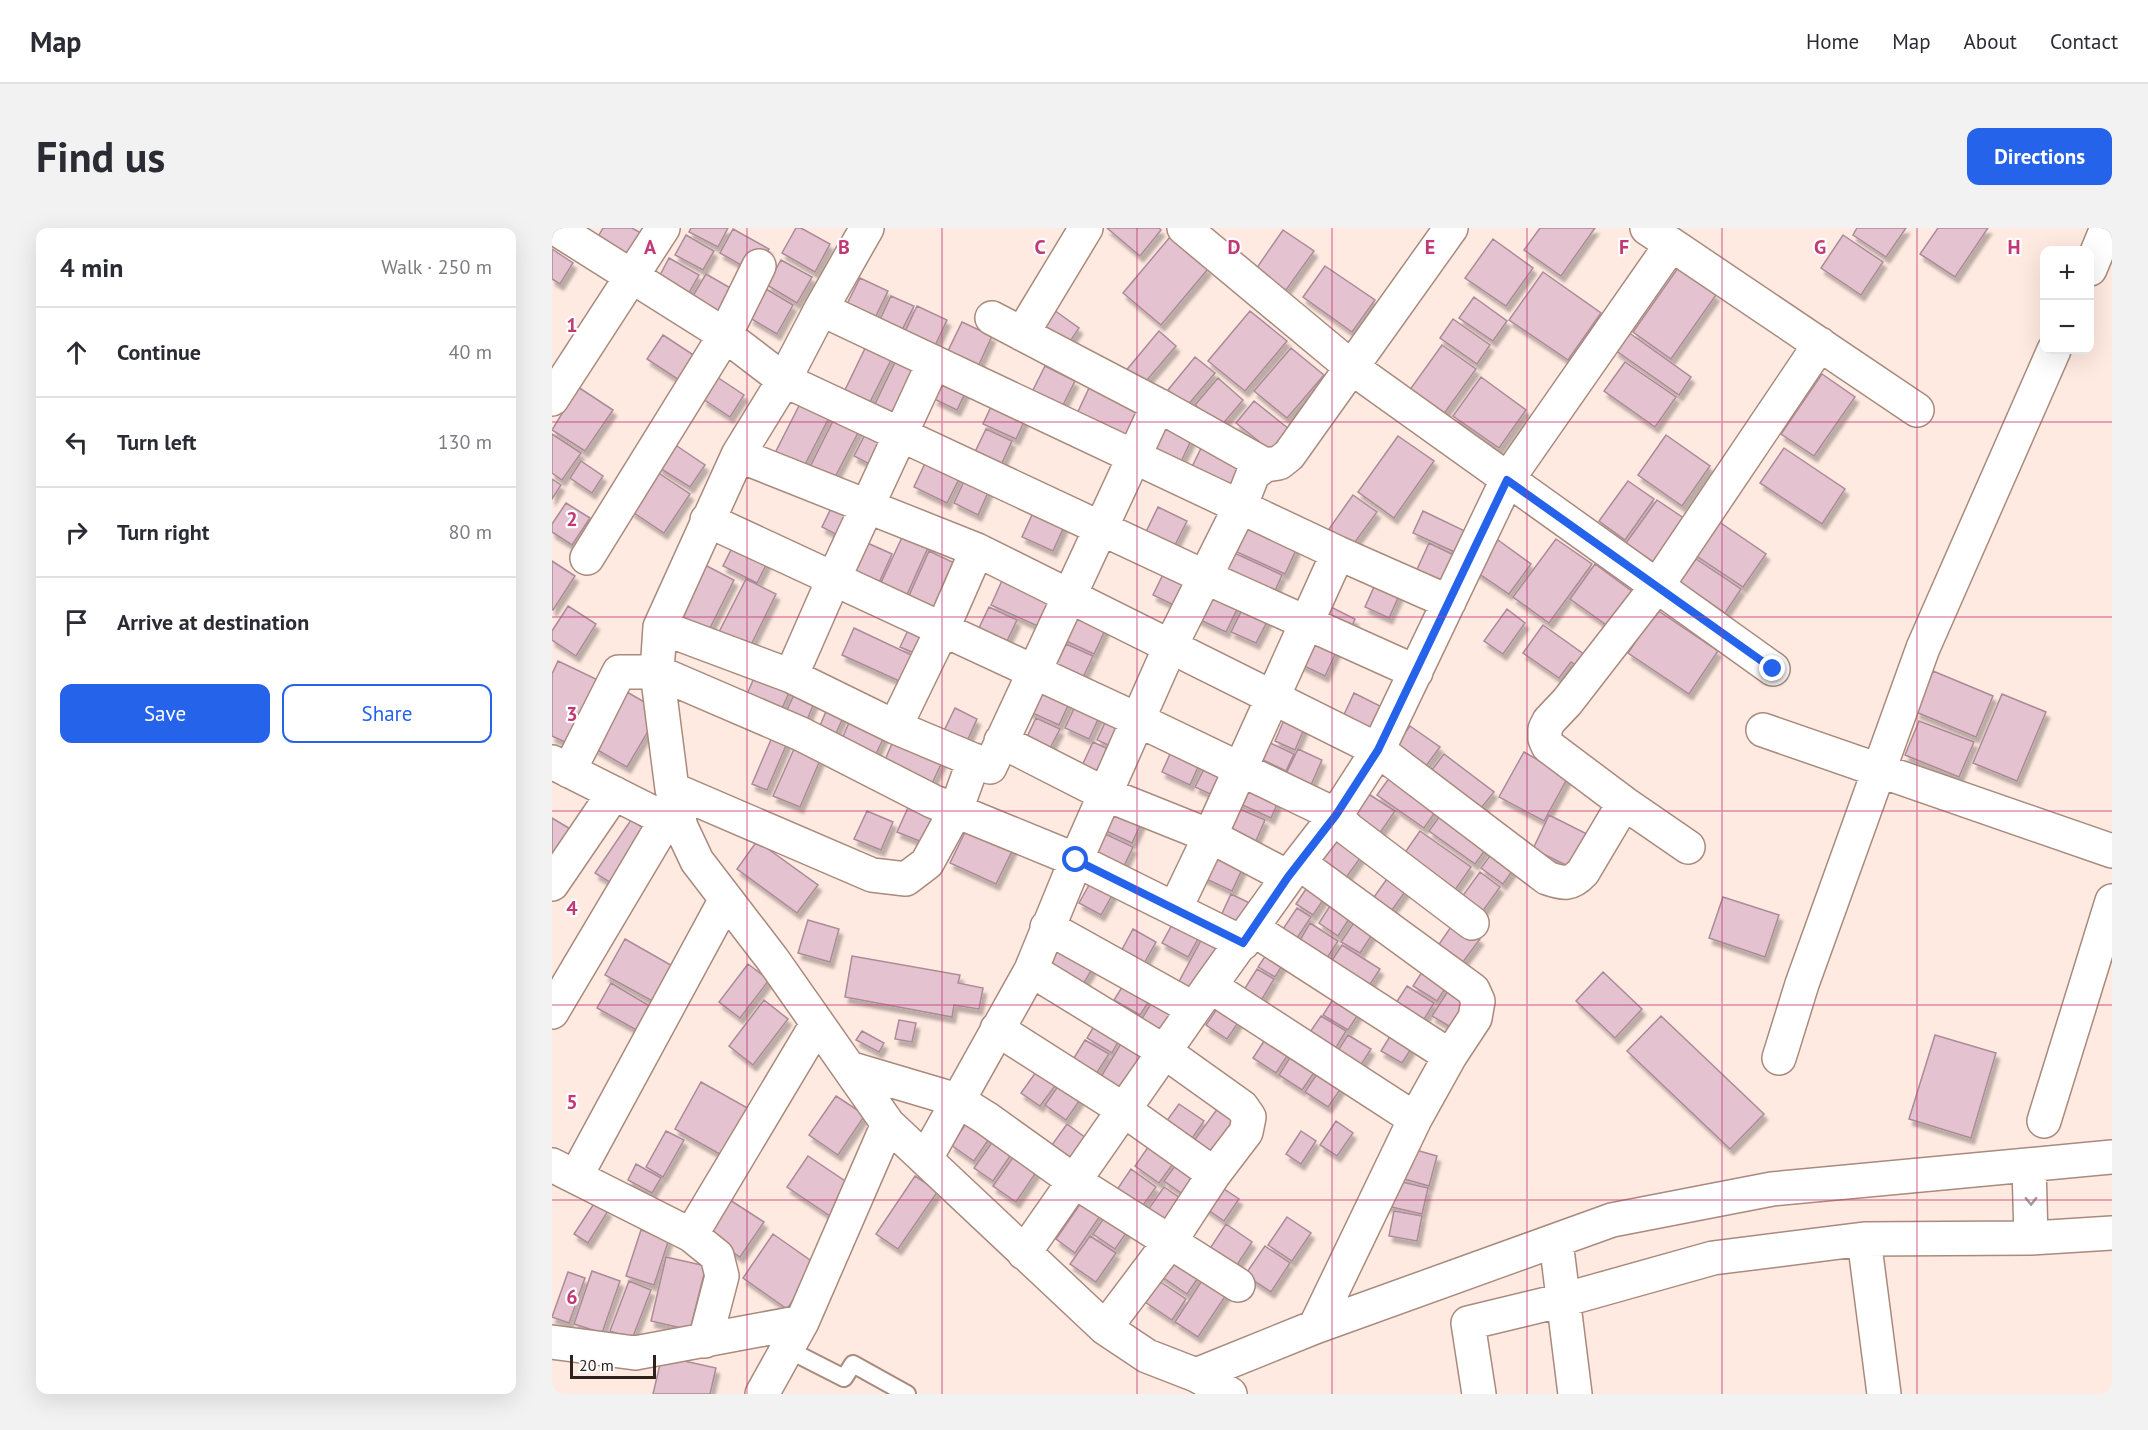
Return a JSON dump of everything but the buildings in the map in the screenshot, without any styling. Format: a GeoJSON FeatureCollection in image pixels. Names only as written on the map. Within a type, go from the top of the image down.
{"type":"FeatureCollection","features":[{"type":"Feature","properties":{"kind":"street"},"geometry":{"type":"LineString","coordinates":[[555,228],[725,335],[784,380],[1205,577],[1416,672]]}},
{"type":"Feature","properties":{"kind":"street"},"geometry":{"type":"LineString","coordinates":[[552,399],[663,228]]}},
{"type":"Feature","properties":{"kind":"street"},"geometry":{"type":"LineString","coordinates":[[867,228],[784,380],[738,455],[660,627],[657,672],[672,789],[674,824],[697,861],[773,960],[888,1124],[1105,1328],[1147,1356],[1207,1386],[1316,1327],[1612,1220],[1772,1189],[2112,1157]]}},
{"type":"Feature","properties":{"kind":"street"},"geometry":{"type":"LineString","coordinates":[[1022,334],[1086,228]]}},
{"type":"Feature","properties":{"kind":"street"},"geometry":{"type":"LineString","coordinates":[[926,1158],[1031,970],[1047,927],[1170,647],[1240,507],[1253,474],[1265,465],[1279,463],[1289,455],[1451,228]]}},
{"type":"Feature","properties":{"kind":"street"},"geometry":{"type":"LineString","coordinates":[[2094,259],[2107,228]]}},
{"type":"Feature","properties":{"kind":"street"},"geometry":{"type":"LineString","coordinates":[[1196,232],[1352,367],[1773,669]]}},
{"type":"Feature","properties":{"kind":"street"},"geometry":{"type":"LineString","coordinates":[[1024,1253],[1202,998],[1336,815],[1378,750],[1507,480],[1659,236],[1917,410]]}},
{"type":"Feature","properties":{"kind":"street"},"geometry":{"type":"LineString","coordinates":[[587,558],[725,335],[759,266]]}},
{"type":"Feature","properties":{"kind":"street"},"geometry":{"type":"LineString","coordinates":[[821,309],[1338,553],[1449,602]]}},
{"type":"Feature","properties":{"kind":"street"},"geometry":{"type":"LineString","coordinates":[[992,318],[1158,405],[1265,465]]}},
{"type":"Feature","properties":{"kind":"street"},"geometry":{"type":"LineString","coordinates":[[1688,847],[1624,804],[1548,746],[1545,740],[1545,729],[1657,586],[1820,344]]}},
{"type":"Feature","properties":{"kind":"street"},"geometry":{"type":"LineString","coordinates":[[1779,1058],[1802,984],[1923,648],[2052,354]]}},
{"type":"Feature","properties":{"kind":"street"},"geometry":{"type":"LineString","coordinates":[[791,676],[934,362]]}},
{"type":"Feature","properties":{"kind":"street"},"geometry":{"type":"LineString","coordinates":[[660,627],[791,676],[895,727],[990,767],[1158,405]]}},
{"type":"Feature","properties":{"kind":"street"},"geometry":{"type":"LineString","coordinates":[[738,455],[869,505],[977,550],[1378,750],[1547,878],[1560,882],[1574,881],[1583,872],[1624,804]]}},
{"type":"Feature","properties":{"kind":"street"},"geometry":{"type":"LineString","coordinates":[[707,520],[1138,720],[1336,815],[1348,829],[1472,923]]}},
{"type":"Feature","properties":{"kind":"street"},"geometry":{"type":"LineString","coordinates":[[895,727],[942,630],[977,550]]}},
{"type":"Feature","properties":{"kind":"street"},"geometry":{"type":"LineString","coordinates":[[1175,909],[1338,553]]}},
{"type":"Feature","properties":{"kind":"street"},"geometry":{"type":"LineString","coordinates":[[674,824],[560,766],[619,672],[657,672],[801,734],[932,801],[1076,860],[1175,909],[1248,936],[1450,1056]]}},
{"type":"Feature","properties":{"kind":"street"},"geometry":{"type":"LineString","coordinates":[[1763,730],[2112,851]]}},
{"type":"Feature","properties":{"kind":"street"},"geometry":{"type":"LineString","coordinates":[[1001,741],[1105,794],[1294,870],[1473,990],[1478,1001],[1475,1018],[1414,1119],[1316,1327]]}},
{"type":"Feature","properties":{"kind":"street"},"geometry":{"type":"LineString","coordinates":[[672,789],[872,875],[906,879],[927,863],[956,810],[974,760]]}},
{"type":"Feature","properties":{"kind":"street"},"geometry":{"type":"LineString","coordinates":[[552,884],[614,793]]}},
{"type":"Feature","properties":{"kind":"street"},"geometry":{"type":"LineString","coordinates":[[552,1012],[674,824]]}},
{"type":"Feature","properties":{"kind":"street"},"geometry":{"type":"LineString","coordinates":[[705,1341],[722,1276],[717,1256],[691,1235],[564,1170],[726,899]]}},
{"type":"Feature","properties":{"kind":"street"},"geometry":{"type":"LineString","coordinates":[[2044,1121],[2112,901]]}},
{"type":"Feature","properties":{"kind":"street"},"geometry":{"type":"LineString","coordinates":[[1047,927],[1202,998],[1414,1119]]}},
{"type":"Feature","properties":{"kind":"street"},"geometry":{"type":"LineString","coordinates":[[1031,970],[1165,1052],[1242,1107],[1249,1118],[1246,1132],[1214,1174],[1169,1243],[1105,1328]]}},
{"type":"Feature","properties":{"kind":"street"},"geometry":{"type":"LineString","coordinates":[[691,1235],[817,1024]]}},
{"type":"Feature","properties":{"kind":"street"},"geometry":{"type":"LineString","coordinates":[[997,1029],[1124,1110],[1214,1174]]}},
{"type":"Feature","properties":{"kind":"street"},"geometry":{"type":"LineString","coordinates":[[849,1068],[957,1100],[1074,1181],[1238,1285]]}},
{"type":"Feature","properties":{"kind":"street"},"geometry":{"type":"LineString","coordinates":[[762,1394],[794,1335],[888,1124]]}},
{"type":"Feature","properties":{"kind":"street"},"geometry":{"type":"LineString","coordinates":[[2029,1165],[2031,1238]]}},
{"type":"Feature","properties":{"kind":"street"},"geometry":{"type":"LineString","coordinates":[[1479,1394],[1468,1323],[1563,1300],[1713,1258],[1864,1239],[2031,1238],[2112,1233]]}},
{"type":"Feature","properties":{"kind":"street"},"geometry":{"type":"LineString","coordinates":[[1864,1239],[1884,1394]]}},
{"type":"Feature","properties":{"kind":"street"},"geometry":{"type":"LineString","coordinates":[[1556,1241],[1575,1394]]}},
{"type":"Feature","properties":{"kind":"street"},"geometry":{"type":"LineString","coordinates":[[552,1342],[635,1353],[705,1341],[794,1335]]}},
{"type":"Feature","properties":{"kind":"lane"},"geometry":{"type":"LineString","coordinates":[[794,1335],[844,1378],[853,1364],[907,1394]]}},
{"type":"Feature","properties":{"kind":"route"},"geometry":{"type":"LineString","coordinates":[[1076,860],[1243,943],[1288,877],[1336,815],[1378,750],[1507,480],[1773,669]]}}]}
